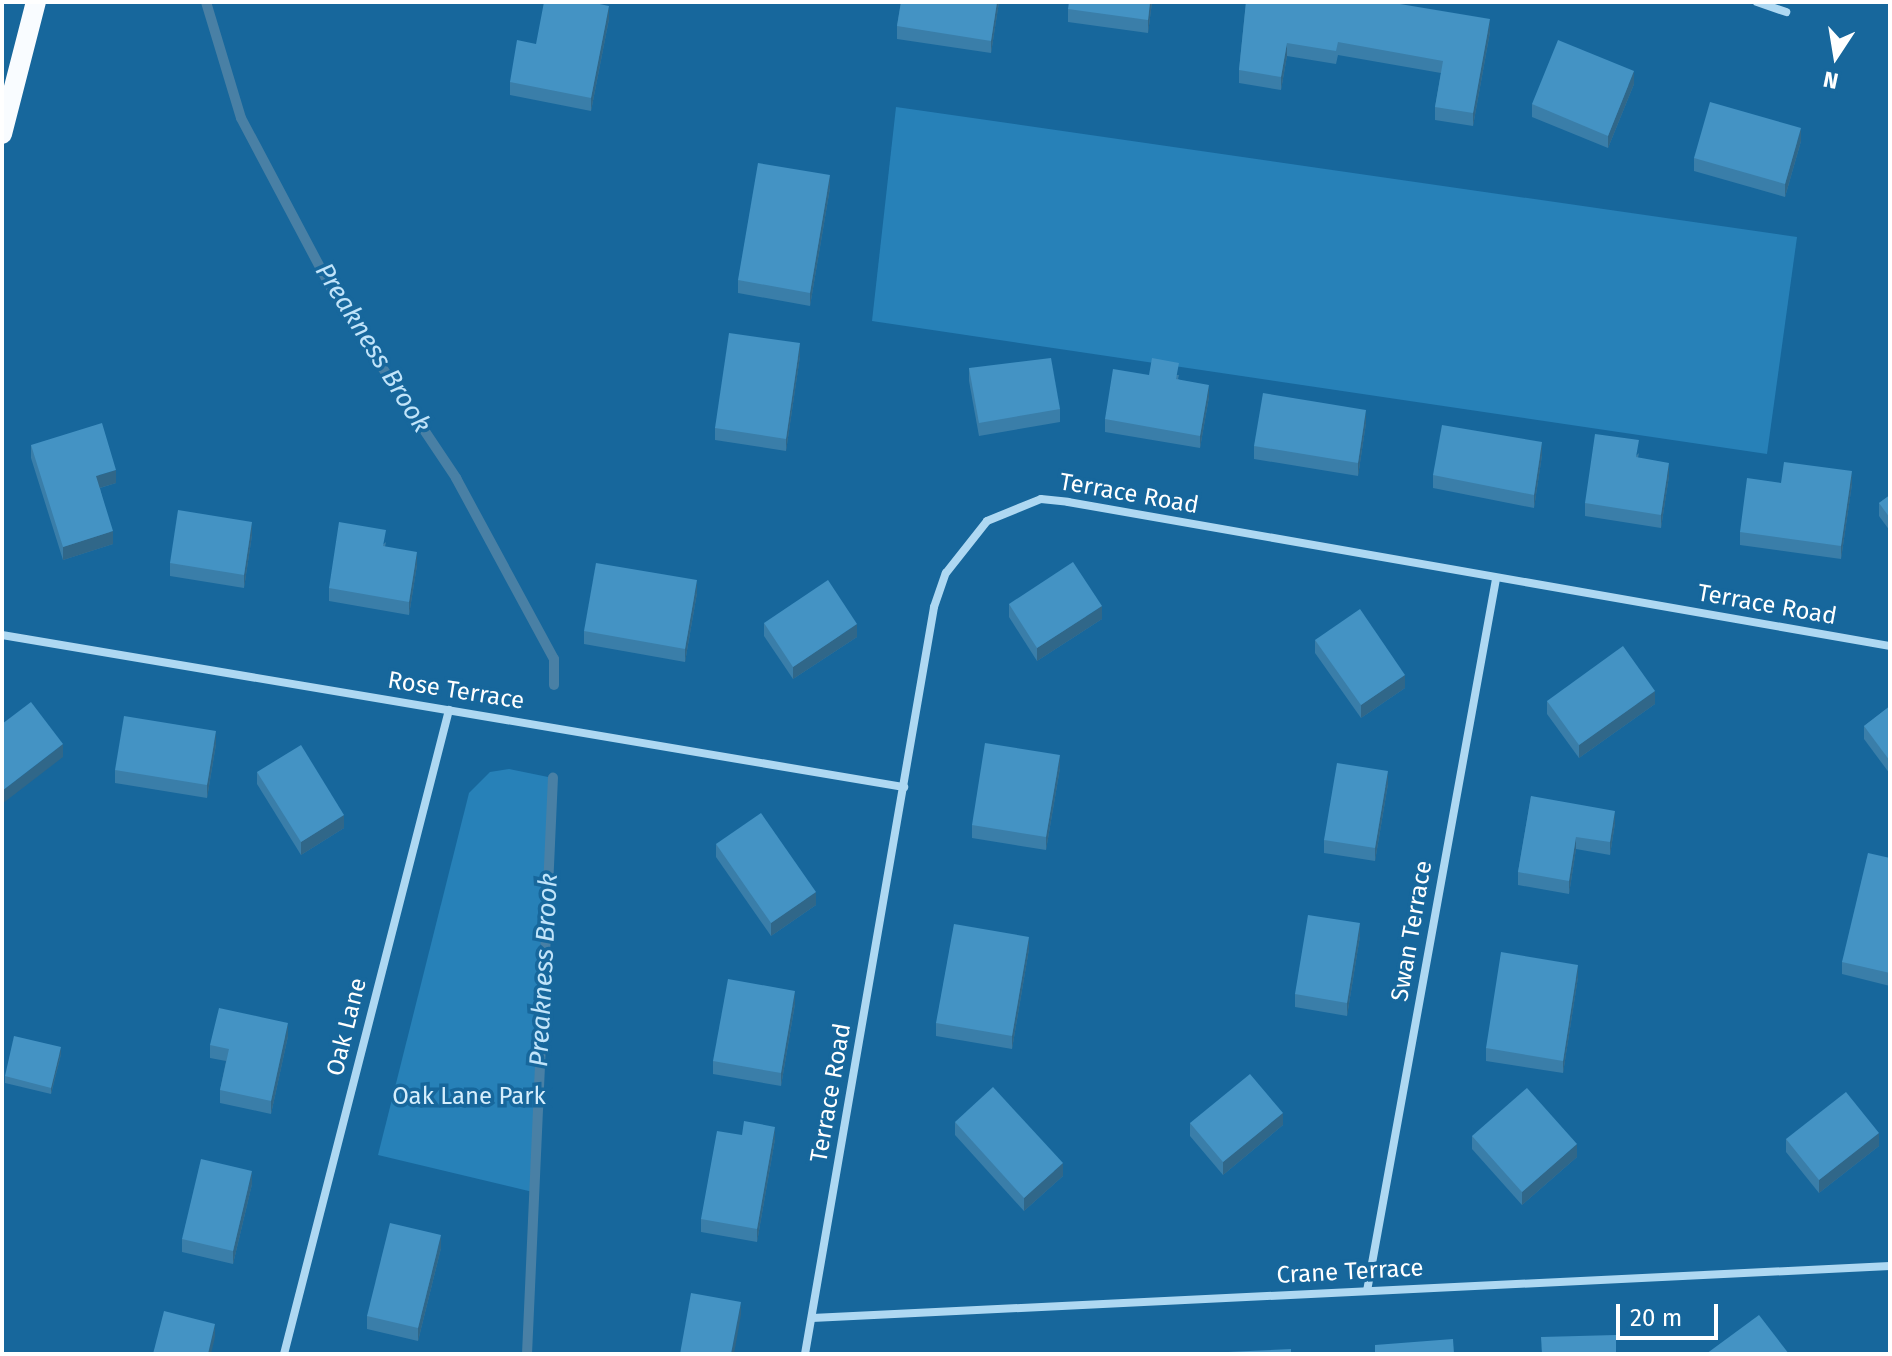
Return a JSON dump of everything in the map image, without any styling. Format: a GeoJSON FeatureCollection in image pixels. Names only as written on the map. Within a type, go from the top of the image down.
{"type":"FeatureCollection","features":[{"type":"Feature","properties":{"kind":"main road"},"geometry":{"type":"LineString","coordinates":[[2,134],[36,2]]}},
{"type":"Feature","properties":{"kind":"street"},"geometry":{"type":"LineString","coordinates":[[1757,2],[1786,12]]}},
{"type":"Feature","properties":{"kind":"street","name":"Terrace Road"},"geometry":{"type":"LineString","coordinates":[[812,1318],[904,787],[946,573],[980,529],[1013,506],[1068,502],[1890,646]]}},
{"type":"Feature","properties":{"kind":"street","name":"Swan Terrace"},"geometry":{"type":"LineString","coordinates":[[1367,1291],[1496,579]]}},
{"type":"Feature","properties":{"kind":"street","name":"Rose Terrace"},"geometry":{"type":"LineString","coordinates":[[2,635],[904,787]]}},
{"type":"Feature","properties":{"kind":"street","name":"Oak Lane"},"geometry":{"type":"LineString","coordinates":[[284,1354],[449,710]]}},
{"type":"Feature","properties":{"kind":"street","name":"Crane Terrace"},"geometry":{"type":"LineString","coordinates":[[812,1318],[1890,1266]]}},
{"type":"Feature","properties":{"kind":"street"},"geometry":{"type":"LineString","coordinates":[[805,1354],[812,1318]]}},
{"type":"Feature","properties":{"kind":"green space"},"geometry":{"type":"Polygon","coordinates":[[[896,107],[1797,237],[1767,454],[872,321],[896,107]]]}},
{"type":"Feature","properties":{"kind":"green space","name":"Oak Lane Park"},"geometry":{"type":"Polygon","coordinates":[[[509,769],[553,778],[537,1193],[378,1155],[469,793],[490,772],[509,769]]]}},
{"type":"Feature","properties":{"kind":"building"},"geometry":{"type":"Polygon","coordinates":[[[544,2],[590,2],[609,6],[591,98],[510,82],[517,40],[536,44],[544,2]]]}},
{"type":"Feature","properties":{"kind":"building"},"geometry":{"type":"Polygon","coordinates":[[[901,2],[997,2],[991,41],[897,26],[901,2]]]}},
{"type":"Feature","properties":{"kind":"building"},"geometry":{"type":"Polygon","coordinates":[[[1069,2],[1150,2],[1148,20],[1068,9],[1069,2]]]}},
{"type":"Feature","properties":{"kind":"building"},"geometry":{"type":"Polygon","coordinates":[[[1246,2],[1388,2],[1490,19],[1473,113],[1435,107],[1443,61],[1338,42],[1336,51],[1287,43],[1281,77],[1239,70],[1246,2]]]}},
{"type":"Feature","properties":{"kind":"building"},"geometry":{"type":"Polygon","coordinates":[[[1558,40],[1634,71],[1608,136],[1532,104],[1558,40]]]}},
{"type":"Feature","properties":{"kind":"building"},"geometry":{"type":"Polygon","coordinates":[[[1710,102],[1801,128],[1785,184],[1694,158],[1710,102]]]}},
{"type":"Feature","properties":{"kind":"building"},"geometry":{"type":"Polygon","coordinates":[[[758,163],[830,175],[810,293],[738,280],[758,163]]]}},
{"type":"Feature","properties":{"kind":"building"},"geometry":{"type":"Polygon","coordinates":[[[729,333],[800,343],[786,439],[715,428],[729,333]]]}},
{"type":"Feature","properties":{"kind":"building"},"geometry":{"type":"Polygon","coordinates":[[[1051,358],[1060,409],[979,423],[969,368],[1051,358]]]}},
{"type":"Feature","properties":{"kind":"building"},"geometry":{"type":"Polygon","coordinates":[[[1152,358],[1179,363],[1176,379],[1209,385],[1200,436],[1105,419],[1113,369],[1149,375],[1152,358]]]}},
{"type":"Feature","properties":{"kind":"building"},"geometry":{"type":"Polygon","coordinates":[[[1263,393],[1366,410],[1358,463],[1254,446],[1263,393]]]}},
{"type":"Feature","properties":{"kind":"building"},"geometry":{"type":"Polygon","coordinates":[[[102,423],[116,470],[96,476],[113,531],[63,547],[31,445],[102,423]]]}},
{"type":"Feature","properties":{"kind":"building"},"geometry":{"type":"Polygon","coordinates":[[[1442,425],[1542,442],[1534,495],[1433,475],[1442,425]]]}},
{"type":"Feature","properties":{"kind":"building"},"geometry":{"type":"Polygon","coordinates":[[[1595,434],[1639,440],[1636,457],[1669,463],[1661,515],[1585,503],[1595,434]]]}},
{"type":"Feature","properties":{"kind":"building"},"geometry":{"type":"Polygon","coordinates":[[[1784,462],[1852,471],[1841,546],[1740,532],[1747,478],[1781,483],[1784,462]]]}},
{"type":"Feature","properties":{"kind":"building"},"geometry":{"type":"Polygon","coordinates":[[[1890,495],[1890,518],[1879,503],[1890,495]]]}},
{"type":"Feature","properties":{"kind":"building"},"geometry":{"type":"Polygon","coordinates":[[[178,510],[252,522],[244,575],[170,563],[178,510]]]}},
{"type":"Feature","properties":{"kind":"building"},"geometry":{"type":"Polygon","coordinates":[[[339,522],[386,530],[383,546],[417,552],[409,602],[329,588],[339,522]]]}},
{"type":"Feature","properties":{"kind":"building"},"geometry":{"type":"Polygon","coordinates":[[[1073,562],[1102,606],[1037,648],[1009,604],[1073,562]]]}},
{"type":"Feature","properties":{"kind":"building"},"geometry":{"type":"Polygon","coordinates":[[[596,563],[697,580],[685,649],[584,631],[596,563]]]}},
{"type":"Feature","properties":{"kind":"building"},"geometry":{"type":"Polygon","coordinates":[[[828,580],[857,624],[793,667],[764,623],[828,580]]]}},
{"type":"Feature","properties":{"kind":"building"},"geometry":{"type":"Polygon","coordinates":[[[1360,609],[1405,675],[1361,705],[1315,640],[1360,609]]]}},
{"type":"Feature","properties":{"kind":"building"},"geometry":{"type":"Polygon","coordinates":[[[1623,646],[1655,691],[1579,745],[1547,701],[1623,646]]]}},
{"type":"Feature","properties":{"kind":"building"},"geometry":{"type":"Polygon","coordinates":[[[31,702],[63,744],[2,791],[2,724],[31,702]]]}},
{"type":"Feature","properties":{"kind":"building"},"geometry":{"type":"Polygon","coordinates":[[[1890,706],[1890,761],[1864,726],[1890,706]]]}},
{"type":"Feature","properties":{"kind":"building"},"geometry":{"type":"Polygon","coordinates":[[[124,716],[216,731],[207,785],[115,770],[124,716]]]}},
{"type":"Feature","properties":{"kind":"building"},"geometry":{"type":"Polygon","coordinates":[[[985,743],[1060,755],[1046,837],[972,825],[985,743]]]}},
{"type":"Feature","properties":{"kind":"building"},"geometry":{"type":"Polygon","coordinates":[[[301,745],[344,815],[301,842],[257,772],[301,745]]]}},
{"type":"Feature","properties":{"kind":"building"},"geometry":{"type":"Polygon","coordinates":[[[1337,763],[1388,771],[1375,848],[1324,840],[1337,763]]]}},
{"type":"Feature","properties":{"kind":"building"},"geometry":{"type":"Polygon","coordinates":[[[1531,796],[1615,811],[1610,842],[1576,837],[1569,881],[1518,872],[1531,796]]]}},
{"type":"Feature","properties":{"kind":"building"},"geometry":{"type":"Polygon","coordinates":[[[761,813],[816,892],[771,923],[716,844],[761,813]]]}},
{"type":"Feature","properties":{"kind":"building"},"geometry":{"type":"Polygon","coordinates":[[[1868,853],[1890,858],[1890,973],[1842,962],[1868,853]]]}},
{"type":"Feature","properties":{"kind":"building"},"geometry":{"type":"Polygon","coordinates":[[[1308,915],[1360,923],[1347,1003],[1295,994],[1308,915]]]}},
{"type":"Feature","properties":{"kind":"building"},"geometry":{"type":"Polygon","coordinates":[[[954,924],[1029,937],[1012,1036],[936,1023],[954,924]]]}},
{"type":"Feature","properties":{"kind":"building"},"geometry":{"type":"Polygon","coordinates":[[[1501,952],[1578,965],[1563,1061],[1486,1048],[1501,952]]]}},
{"type":"Feature","properties":{"kind":"building"},"geometry":{"type":"Polygon","coordinates":[[[728,979],[795,991],[781,1073],[713,1061],[728,979]]]}},
{"type":"Feature","properties":{"kind":"building"},"geometry":{"type":"Polygon","coordinates":[[[219,1008],[288,1023],[271,1101],[220,1090],[229,1049],[210,1045],[219,1008]]]}},
{"type":"Feature","properties":{"kind":"building"},"geometry":{"type":"Polygon","coordinates":[[[14,1036],[61,1047],[51,1088],[5,1076],[14,1036]]]}},
{"type":"Feature","properties":{"kind":"building"},"geometry":{"type":"Polygon","coordinates":[[[1250,1074],[1283,1113],[1223,1162],[1190,1123],[1250,1074]]]}},
{"type":"Feature","properties":{"kind":"building"},"geometry":{"type":"Polygon","coordinates":[[[993,1087],[1063,1163],[1024,1198],[955,1122],[993,1087]]]}},
{"type":"Feature","properties":{"kind":"building"},"geometry":{"type":"Polygon","coordinates":[[[1527,1088],[1577,1144],[1522,1192],[1472,1136],[1527,1088]]]}},
{"type":"Feature","properties":{"kind":"building"},"geometry":{"type":"Polygon","coordinates":[[[1846,1092],[1879,1133],[1819,1180],[1786,1139],[1846,1092]]]}},
{"type":"Feature","properties":{"kind":"building"},"geometry":{"type":"Polygon","coordinates":[[[744,1121],[775,1127],[757,1229],[701,1219],[717,1131],[742,1135],[744,1121]]]}},
{"type":"Feature","properties":{"kind":"building"},"geometry":{"type":"Polygon","coordinates":[[[201,1159],[252,1171],[233,1251],[182,1239],[201,1159]]]}},
{"type":"Feature","properties":{"kind":"building"},"geometry":{"type":"Polygon","coordinates":[[[390,1223],[441,1235],[418,1328],[367,1316],[390,1223]]]}},
{"type":"Feature","properties":{"kind":"building"},"geometry":{"type":"Polygon","coordinates":[[[691,1293],[741,1302],[731,1354],[680,1354],[691,1293]]]}},
{"type":"Feature","properties":{"kind":"building"},"geometry":{"type":"Polygon","coordinates":[[[164,1311],[215,1324],[208,1354],[153,1354],[164,1311]]]}},
{"type":"Feature","properties":{"kind":"building"},"geometry":{"type":"Polygon","coordinates":[[[1759,1315],[1789,1354],[1706,1354],[1759,1315]]]}},
{"type":"Feature","properties":{"kind":"building"},"geometry":{"type":"Polygon","coordinates":[[[1616,1335],[1616,1354],[1542,1354],[1541,1337],[1616,1335]]]}},
{"type":"Feature","properties":{"kind":"building"},"geometry":{"type":"Polygon","coordinates":[[[1453,1339],[1454,1354],[1375,1354],[1375,1345],[1453,1339]]]}},
{"type":"Feature","properties":{"kind":"building"},"geometry":{"type":"Polygon","coordinates":[[[1291,1349],[1291,1354],[1184,1354],[1291,1349]]]}},
{"type":"Feature","properties":{"kind":"waterway","name":"Preakness Brook"},"geometry":{"type":"LineString","coordinates":[[206,2],[241,118],[339,303],[456,478],[554,659],[554,685]]}},
{"type":"Feature","properties":{"kind":"waterway","name":"Preakness Brook"},"geometry":{"type":"LineString","coordinates":[[527,1354],[553,778]]}}]}
